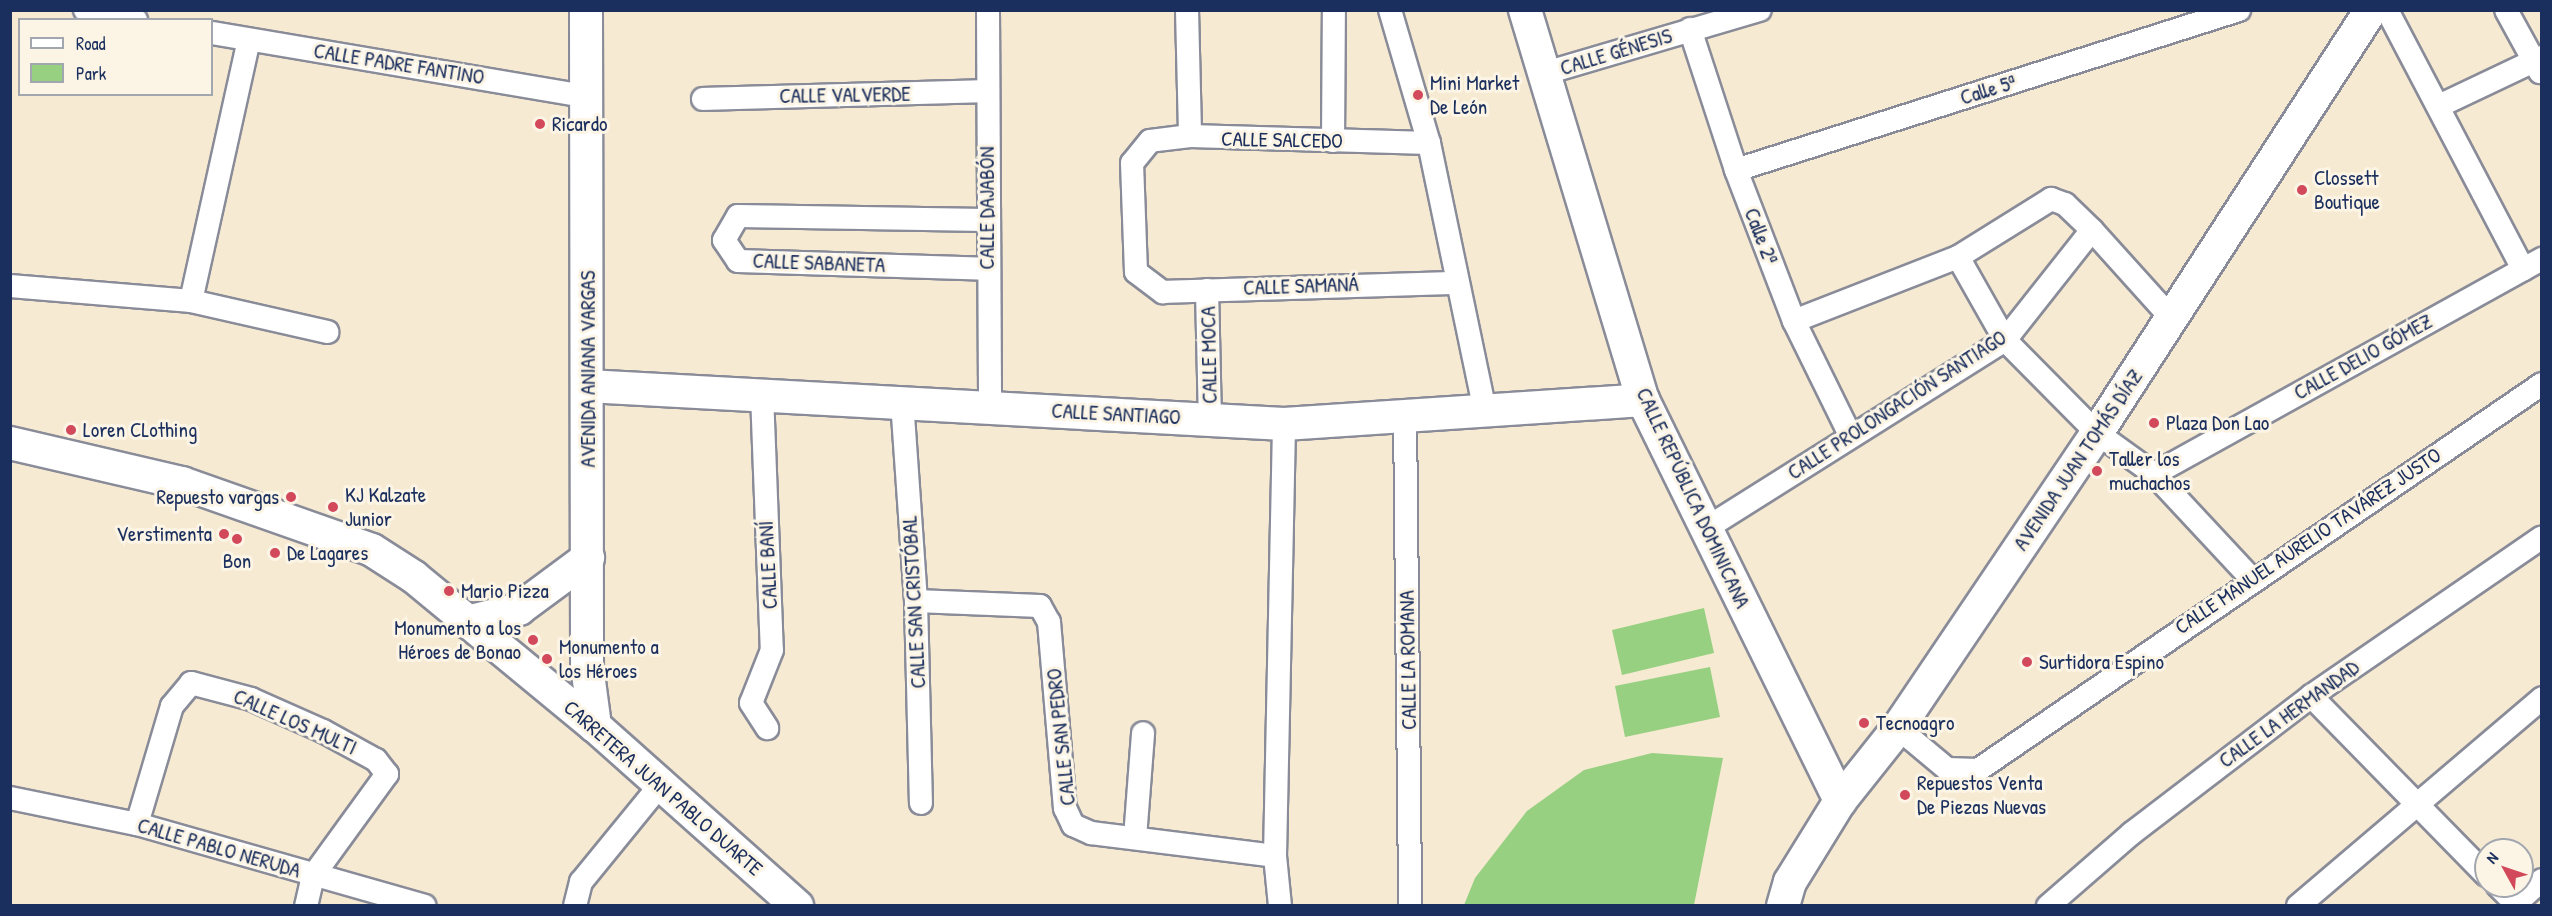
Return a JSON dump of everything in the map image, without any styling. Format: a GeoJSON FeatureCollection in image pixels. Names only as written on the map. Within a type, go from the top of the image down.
{"type":"FeatureCollection","features":[{"type":"Feature","properties":{"kind":"street"},"geometry":{"type":"LineString","coordinates":[[85,10],[126,18]]}},
{"type":"Feature","properties":{"kind":"street","name":"AVENIDA ANIANA VARGAS"},"geometry":{"type":"LineString","coordinates":[[586,10],[587,666],[595,726]]}},
{"type":"Feature","properties":{"kind":"street","name":"CALLE DAJABÓN"},"geometry":{"type":"LineString","coordinates":[[988,10],[986,268],[990,406]]}},
{"type":"Feature","properties":{"kind":"street"},"geometry":{"type":"LineString","coordinates":[[1187,10],[1190,136]]}},
{"type":"Feature","properties":{"kind":"street"},"geometry":{"type":"LineString","coordinates":[[1333,141],[1334,10]]}},
{"type":"Feature","properties":{"kind":"street"},"geometry":{"type":"LineString","coordinates":[[1390,10],[1429,143],[1484,407]]}},
{"type":"Feature","properties":{"kind":"street","name":"CALLE REPÚBLICA DOMINICANA"},"geometry":{"type":"LineString","coordinates":[[1525,10],[1542,74],[1643,400],[1840,801]]}},
{"type":"Feature","properties":{"kind":"street","name":"CALLE GÉNESIS"},"geometry":{"type":"LineString","coordinates":[[1542,74],[1760,10]]}},
{"type":"Feature","properties":{"kind":"street","name":"Calle 5ª"},"geometry":{"type":"LineString","coordinates":[[1736,170],[2240,10]]}},
{"type":"Feature","properties":{"kind":"street","name":"AVENIDA JUAN TOMÁS DÍAZ"},"geometry":{"type":"LineString","coordinates":[[1784,906],[1790,882],[1840,801],[1898,728],[2097,433],[2371,10]]}},
{"type":"Feature","properties":{"kind":"street"},"geometry":{"type":"LineString","coordinates":[[2387,10],[2532,264]]}},
{"type":"Feature","properties":{"kind":"street"},"geometry":{"type":"LineString","coordinates":[[2441,105],[2539,64],[2506,10]]}},
{"type":"Feature","properties":{"kind":"street","name":"Calle 2ª"},"geometry":{"type":"LineString","coordinates":[[1690,29],[1736,170],[1794,321],[1850,435]]}},
{"type":"Feature","properties":{"kind":"street","name":"CALLE PADRE FANTINO"},"geometry":{"type":"LineString","coordinates":[[213,33],[586,96]]}},
{"type":"Feature","properties":{"kind":"street"},"geometry":{"type":"LineString","coordinates":[[191,301],[249,40]]}},
{"type":"Feature","properties":{"kind":"street","name":"CALLE VALVERDE"},"geometry":{"type":"LineString","coordinates":[[703,99],[988,91]]}},
{"type":"Feature","properties":{"kind":"street","name":"CALLE SALCEDO"},"geometry":{"type":"LineString","coordinates":[[1147,285],[1137,272],[1132,163],[1139,149],[1149,141],[1190,136],[1429,143]]}},
{"type":"Feature","properties":{"kind":"street"},"geometry":{"type":"LineString","coordinates":[[1794,321],[1958,257],[2051,199],[2092,230],[2172,319]]}},
{"type":"Feature","properties":{"kind":"street","name":"CALLE SABANETA"},"geometry":{"type":"LineString","coordinates":[[986,220],[738,216],[724,240],[738,261],[986,268]]}},
{"type":"Feature","properties":{"kind":"street","name":"CALLE PROLONGACIÓN SANTIAGO"},"geometry":{"type":"LineString","coordinates":[[1705,529],[1850,435],[2005,340],[2092,230]]}},
{"type":"Feature","properties":{"kind":"street"},"geometry":{"type":"LineString","coordinates":[[1958,257],[2005,340],[2097,433],[2154,474],[2251,578]]}},
{"type":"Feature","properties":{"kind":"street","name":"CALLE DELIO GÓMEZ"},"geometry":{"type":"LineString","coordinates":[[2154,474],[2532,264]]}},
{"type":"Feature","properties":{"kind":"street","name":"CALLE SAMANÁ"},"geometry":{"type":"LineString","coordinates":[[1147,285],[1163,292],[1457,283]]}},
{"type":"Feature","properties":{"kind":"street"},"geometry":{"type":"LineString","coordinates":[[10,286],[191,301],[328,332]]}},
{"type":"Feature","properties":{"kind":"street","name":"CALLE MOCA"},"geometry":{"type":"LineString","coordinates":[[1207,290],[1210,419]]}},
{"type":"Feature","properties":{"kind":"street","name":"CALLE MANUEL AURELIO TAVÁREZ JUSTO"},"geometry":{"type":"LineString","coordinates":[[1898,728],[1947,769],[1978,770],[2251,578],[2541,384]]}},
{"type":"Feature","properties":{"kind":"street","name":"CALLE SANTIAGO"},"geometry":{"type":"LineString","coordinates":[[588,386],[902,400],[1284,424],[1484,407],[1643,400]]}},
{"type":"Feature","properties":{"kind":"street","name":"CALLE BANÍ"},"geometry":{"type":"LineString","coordinates":[[762,394],[772,650],[751,704],[767,728]]}},
{"type":"Feature","properties":{"kind":"street","name":"CALLE SAN CRISTÓBAL"},"geometry":{"type":"LineString","coordinates":[[902,400],[916,602],[921,803]]}},
{"type":"Feature","properties":{"kind":"street","name":"CALLE LA ROMANA"},"geometry":{"type":"LineString","coordinates":[[1405,413],[1410,906]]}},
{"type":"Feature","properties":{"kind":"street"},"geometry":{"type":"LineString","coordinates":[[1280,906],[1275,856],[1284,424]]}},
{"type":"Feature","properties":{"kind":"street","name":"CARRETERA JUAN PABLO DUARTE"},"geometry":{"type":"LineString","coordinates":[[10,443],[182,483],[299,520],[372,550],[467,622],[595,726],[797,906]]}},
{"type":"Feature","properties":{"kind":"street","name":"CALLE LA HERMANDAD"},"geometry":{"type":"LineString","coordinates":[[2048,906],[2132,833],[2310,696],[2541,537]]}},
{"type":"Feature","properties":{"kind":"street"},"geometry":{"type":"LineString","coordinates":[[467,622],[519,609],[588,558]]}},
{"type":"Feature","properties":{"kind":"street","name":"CALLE SAN PEDRO"},"geometry":{"type":"LineString","coordinates":[[916,602],[1040,606],[1049,622],[1065,808],[1073,825],[1091,832],[1275,856]]}},
{"type":"Feature","properties":{"kind":"street","name":"CALLE LOS MULTI"},"geometry":{"type":"LineString","coordinates":[[137,824],[172,706],[182,689],[200,683],[323,731],[384,768],[379,791],[313,876],[306,906]]}},
{"type":"Feature","properties":{"kind":"street"},"geometry":{"type":"LineString","coordinates":[[2310,696],[2413,806],[2474,864]]}},
{"type":"Feature","properties":{"kind":"street"},"geometry":{"type":"LineString","coordinates":[[2298,906],[2541,698]]}},
{"type":"Feature","properties":{"kind":"street"},"geometry":{"type":"LineString","coordinates":[[1136,838],[1143,733]]}},
{"type":"Feature","properties":{"kind":"street"},"geometry":{"type":"LineString","coordinates":[[576,906],[581,882],[661,784]]}},
{"type":"Feature","properties":{"kind":"street","name":"CALLE PABLO NERUDA"},"geometry":{"type":"LineString","coordinates":[[10,798],[137,824],[313,876],[425,906]]}},
{"type":"Feature","properties":{"kind":"street"},"geometry":{"type":"LineString","coordinates":[[2516,905],[2541,880]]}},
{"type":"Feature","properties":{"kind":"green space"},"geometry":{"type":"Polygon","coordinates":[[[1704,608],[1714,653],[1622,675],[1612,630],[1704,608]]]}},
{"type":"Feature","properties":{"kind":"green space"},"geometry":{"type":"Polygon","coordinates":[[[1710,667],[1720,717],[1625,737],[1615,686],[1710,667]]]}},
{"type":"Feature","properties":{"kind":"green space"},"geometry":{"type":"Polygon","coordinates":[[[1652,753],[1723,758],[1694,905],[1464,905],[1475,878],[1527,811],[1584,770],[1652,753]]]}},
{"type":"Feature","properties":{"kind":"place","name":"Mini Market De León"},"geometry":{"type":"Point","coordinates":[1418,95]}},
{"type":"Feature","properties":{"kind":"place","name":"Ricardo"},"geometry":{"type":"Point","coordinates":[540,124]}},
{"type":"Feature","properties":{"kind":"place","name":"Clossett Boutique"},"geometry":{"type":"Point","coordinates":[2302,190]}},
{"type":"Feature","properties":{"kind":"place","name":"Plaza Don Lao"},"geometry":{"type":"Point","coordinates":[2154,423]}},
{"type":"Feature","properties":{"kind":"place","name":"Loren CLothing"},"geometry":{"type":"Point","coordinates":[71,430]}},
{"type":"Feature","properties":{"kind":"place","name":"Taller los muchachos"},"geometry":{"type":"Point","coordinates":[2097,471]}},
{"type":"Feature","properties":{"kind":"place","name":"Repuesto vargas"},"geometry":{"type":"Point","coordinates":[291,497]}},
{"type":"Feature","properties":{"kind":"place","name":"KJ Kalzate Junior"},"geometry":{"type":"Point","coordinates":[333,507]}},
{"type":"Feature","properties":{"kind":"place","name":"Verstimenta"},"geometry":{"type":"Point","coordinates":[224,534]}},
{"type":"Feature","properties":{"kind":"place","name":"Bon"},"geometry":{"type":"Point","coordinates":[237,539]}},
{"type":"Feature","properties":{"kind":"place","name":"De Lagares"},"geometry":{"type":"Point","coordinates":[275,553]}},
{"type":"Feature","properties":{"kind":"place","name":"Mario Pizza"},"geometry":{"type":"Point","coordinates":[449,591]}},
{"type":"Feature","properties":{"kind":"place","name":"Monumento a los Héroes de Bonao"},"geometry":{"type":"Point","coordinates":[533,640]}},
{"type":"Feature","properties":{"kind":"place","name":"Monumento a los Héroes"},"geometry":{"type":"Point","coordinates":[547,659]}},
{"type":"Feature","properties":{"kind":"place","name":"Surtidora Espino"},"geometry":{"type":"Point","coordinates":[2027,662]}},
{"type":"Feature","properties":{"kind":"place","name":"Tecnoagro"},"geometry":{"type":"Point","coordinates":[1864,723]}},
{"type":"Feature","properties":{"kind":"place","name":"Repuestos Venta De Piezas Nuevas"},"geometry":{"type":"Point","coordinates":[1905,795]}}]}
